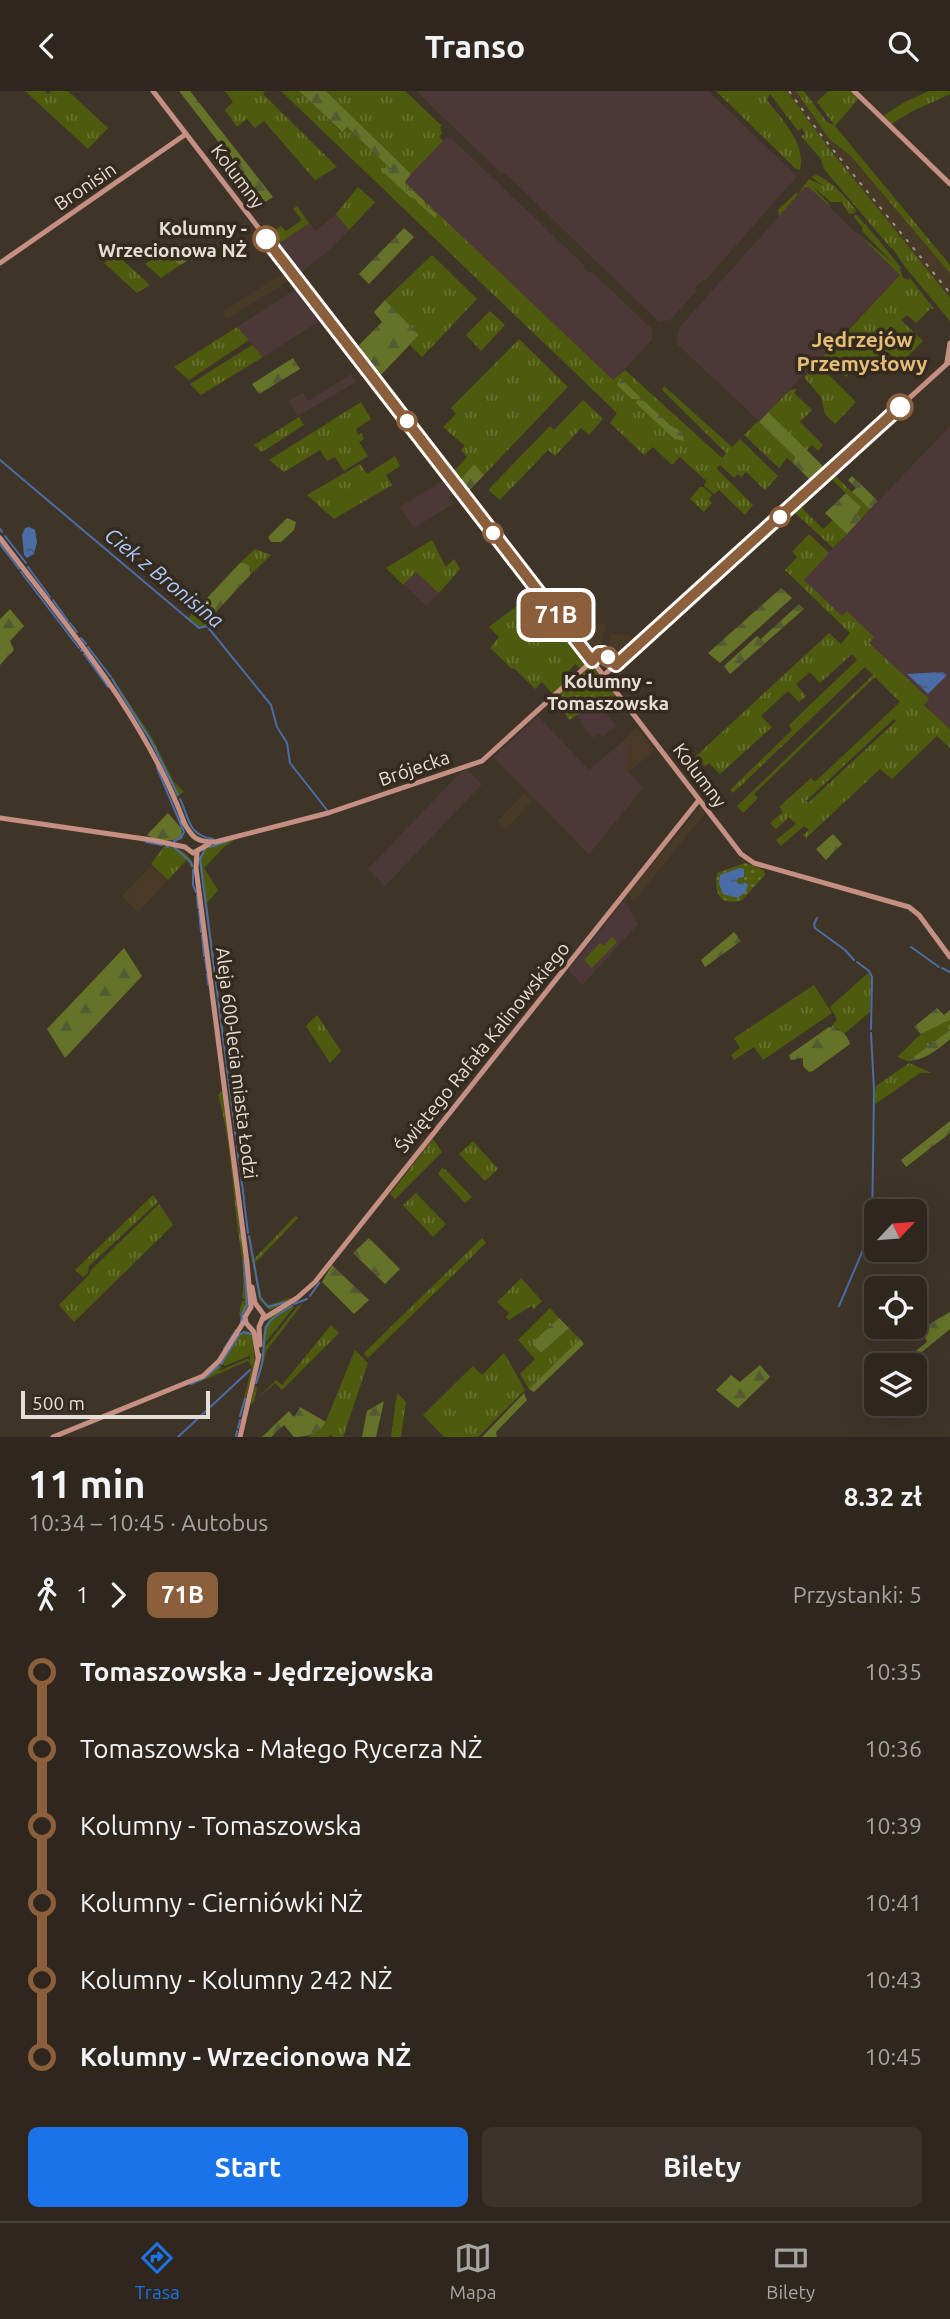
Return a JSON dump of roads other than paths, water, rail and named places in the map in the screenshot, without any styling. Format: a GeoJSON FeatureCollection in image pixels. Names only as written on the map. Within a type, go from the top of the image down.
{"type":"FeatureCollection","features":[{"type":"Feature","properties":{"kind":"street","name":"Kolumny"},"geometry":{"type":"LineString","coordinates":[[153,91],[747,860],[909,907],[919,915],[950,957]]}},
{"type":"Feature","properties":{"kind":"street"},"geometry":{"type":"LineString","coordinates":[[854,91],[950,184]]}},
{"type":"Feature","properties":{"kind":"street","name":"Bronisin"},"geometry":{"type":"LineString","coordinates":[[0,263],[186,134]]}},
{"type":"Feature","properties":{"kind":"street"},"geometry":{"type":"LineString","coordinates":[[943,368],[948,359],[949,348]]}},
{"type":"Feature","properties":{"kind":"street"},"geometry":{"type":"LineString","coordinates":[[604,675],[950,361]]}},
{"type":"Feature","properties":{"kind":"street"},"geometry":{"type":"LineString","coordinates":[[0,538],[127,710],[161,770],[193,845],[0,818]]}},
{"type":"Feature","properties":{"kind":"street","name":"Brójecka"},"geometry":{"type":"LineString","coordinates":[[193,845],[328,813],[482,761],[592,661]]}},
{"type":"Feature","properties":{"kind":"street","name":"Świętego Rafała Kalinowskiego"},"geometry":{"type":"LineString","coordinates":[[53,1437],[203,1376],[218,1363],[236,1334],[249,1324],[261,1322],[302,1295],[699,800]]}},
{"type":"Feature","properties":{"kind":"street","name":"Aleja 600-lecia miasta Łodzi"},"geometry":{"type":"LineString","coordinates":[[193,845],[247,1263],[250,1309]]}},
{"type":"Feature","properties":{"kind":"street","name":"Aleja 600-lecia miasta Łodzi"},"geometry":{"type":"LineString","coordinates":[[247,1263],[255,1303],[260,1309],[258,1357]]}},
{"type":"Feature","properties":{"kind":"street","name":"Świętego Rafała Kalinowskiego"},"geometry":{"type":"LineString","coordinates":[[250,1309],[283,1306]]}},
{"type":"Feature","properties":{"kind":"street"},"geometry":{"type":"LineString","coordinates":[[240,1437],[258,1357],[255,1334],[246,1315],[250,1309]]}},
{"type":"Feature","properties":{"kind":"water"},"geometry":{"type":"Polygon","coordinates":[[[25,528],[35,530],[37,542],[34,554],[27,558],[24,555],[22,535],[25,528]]]}},
{"type":"Feature","properties":{"kind":"water"},"geometry":{"type":"Polygon","coordinates":[[[943,672],[947,675],[928,694],[907,674],[943,672]]]}},
{"type":"Feature","properties":{"kind":"water"},"geometry":{"type":"Polygon","coordinates":[[[744,869],[744,877],[738,878],[737,883],[745,882],[748,885],[746,891],[738,898],[723,894],[719,884],[720,875],[744,869]]]}},
{"type":"Feature","properties":{"kind":"waterway","name":"Ciek z Bronisina"},"geometry":{"type":"LineString","coordinates":[[0,460],[199,628],[207,626],[271,705],[277,727],[287,743],[290,763],[327,810]]}},
{"type":"Feature","properties":{"kind":"waterway"},"geometry":{"type":"LineString","coordinates":[[5,536],[26,563]]}},
{"type":"Feature","properties":{"kind":"waterway"},"geometry":{"type":"LineString","coordinates":[[0,544],[19,569]]}},
{"type":"Feature","properties":{"kind":"waterway"},"geometry":{"type":"LineString","coordinates":[[28,567],[50,597]]}},
{"type":"Feature","properties":{"kind":"waterway"},"geometry":{"type":"LineString","coordinates":[[21,572],[79,648]]}},
{"type":"Feature","properties":{"kind":"waterway"},"geometry":{"type":"LineString","coordinates":[[53,600],[68,621]]}},
{"type":"Feature","properties":{"kind":"waterway"},"geometry":{"type":"LineString","coordinates":[[70,623],[77,632]]}},
{"type":"Feature","properties":{"kind":"waterway"},"geometry":{"type":"LineString","coordinates":[[81,638],[86,644]]}},
{"type":"Feature","properties":{"kind":"waterway"},"geometry":{"type":"LineString","coordinates":[[88,647],[111,677]]}},
{"type":"Feature","properties":{"kind":"waterway"},"geometry":{"type":"LineString","coordinates":[[84,654],[108,687]]}},
{"type":"Feature","properties":{"kind":"waterway"},"geometry":{"type":"LineString","coordinates":[[112,679],[151,741],[178,795]]}},
{"type":"Feature","properties":{"kind":"waterway"},"geometry":{"type":"LineString","coordinates":[[157,768],[184,832],[181,838],[174,841]]}},
{"type":"Feature","properties":{"kind":"waterway"},"geometry":{"type":"LineString","coordinates":[[180,799],[194,830],[213,839]]}},
{"type":"Feature","properties":{"kind":"waterway"},"geometry":{"type":"LineString","coordinates":[[210,847],[228,841]]}},
{"type":"Feature","properties":{"kind":"waterway"},"geometry":{"type":"LineString","coordinates":[[146,842],[162,845]]}},
{"type":"Feature","properties":{"kind":"waterway"},"geometry":{"type":"LineString","coordinates":[[174,847],[192,866]]}},
{"type":"Feature","properties":{"kind":"waterway"},"geometry":{"type":"LineString","coordinates":[[205,849],[200,859],[235,1129]]}},
{"type":"Feature","properties":{"kind":"waterway"},"geometry":{"type":"LineString","coordinates":[[193,870],[196,892]]}},
{"type":"Feature","properties":{"kind":"waterway"},"geometry":{"type":"LineString","coordinates":[[197,895],[198,908]]}},
{"type":"Feature","properties":{"kind":"waterway"},"geometry":{"type":"LineString","coordinates":[[199,911],[201,932]]}},
{"type":"Feature","properties":{"kind":"waterway"},"geometry":{"type":"LineString","coordinates":[[817,918],[815,928],[854,960]]}},
{"type":"Feature","properties":{"kind":"waterway"},"geometry":{"type":"LineString","coordinates":[[202,935],[204,956]]}},
{"type":"Feature","properties":{"kind":"waterway"},"geometry":{"type":"LineString","coordinates":[[911,947],[939,967]]}},
{"type":"Feature","properties":{"kind":"waterway"},"geometry":{"type":"LineString","coordinates":[[205,959],[207,971]]}},
{"type":"Feature","properties":{"kind":"waterway"},"geometry":{"type":"LineString","coordinates":[[857,962],[869,971],[872,977],[871,1029]]}},
{"type":"Feature","properties":{"kind":"waterway"},"geometry":{"type":"LineString","coordinates":[[942,968],[950,972]]}},
{"type":"Feature","properties":{"kind":"waterway"},"geometry":{"type":"LineString","coordinates":[[207,974],[208,984]]}},
{"type":"Feature","properties":{"kind":"waterway"},"geometry":{"type":"LineString","coordinates":[[839,1306],[872,1229],[874,1090],[871,1033]]}},
{"type":"Feature","properties":{"kind":"waterway"},"geometry":{"type":"LineString","coordinates":[[235,1132],[237,1142]]}},
{"type":"Feature","properties":{"kind":"waterway"},"geometry":{"type":"LineString","coordinates":[[237,1145],[239,1164]]}},
{"type":"Feature","properties":{"kind":"waterway"},"geometry":{"type":"LineString","coordinates":[[240,1167],[241,1175]]}},
{"type":"Feature","properties":{"kind":"waterway"},"geometry":{"type":"LineString","coordinates":[[241,1177],[244,1199]]}},
{"type":"Feature","properties":{"kind":"waterway"},"geometry":{"type":"LineString","coordinates":[[244,1201],[248,1233]]}},
{"type":"Feature","properties":{"kind":"waterway"},"geometry":{"type":"LineString","coordinates":[[249,1236],[260,1297],[268,1307],[286,1302]]}},
{"type":"Feature","properties":{"kind":"waterway"},"geometry":{"type":"LineString","coordinates":[[241,1322],[247,1306],[244,1260]]}},
{"type":"Feature","properties":{"kind":"waterway"},"geometry":{"type":"LineString","coordinates":[[310,1296],[319,1283]]}},
{"type":"Feature","properties":{"kind":"waterway"},"geometry":{"type":"LineString","coordinates":[[294,1304],[307,1299]]}},
{"type":"Feature","properties":{"kind":"waterway"},"geometry":{"type":"LineString","coordinates":[[256,1383],[267,1325],[275,1316],[292,1306]]}},
{"type":"Feature","properties":{"kind":"waterway"},"geometry":{"type":"LineString","coordinates":[[224,1349],[236,1330]]}},
{"type":"Feature","properties":{"kind":"waterway"},"geometry":{"type":"LineString","coordinates":[[221,1364],[239,1335],[244,1332],[251,1334]]}},
{"type":"Feature","properties":{"kind":"waterway"},"geometry":{"type":"LineString","coordinates":[[191,1384],[206,1377],[219,1366]]}},
{"type":"Feature","properties":{"kind":"waterway"},"geometry":{"type":"LineString","coordinates":[[178,1437],[250,1370]]}},
{"type":"Feature","properties":{"kind":"waterway"},"geometry":{"type":"LineString","coordinates":[[240,1416],[245,1399]]}},
{"type":"Feature","properties":{"kind":"waterway"},"geometry":{"type":"LineString","coordinates":[[238,1428],[240,1420]]}},
{"type":"Feature","properties":{"kind":"waterway"},"geometry":{"type":"LineString","coordinates":[[236,1436],[237,1431]]}},
{"type":"Feature","properties":{"kind":"railway"},"geometry":{"type":"LineString","coordinates":[[789,91],[821,135],[950,293]]}},
{"type":"Feature","properties":{"kind":"place","name":"Kolumny - Wrzecionowa NŻ"},"geometry":{"type":"Point","coordinates":[266,239]}},
{"type":"Feature","properties":{"kind":"place","name":"Kolumny - Tomaszowska"},"geometry":{"type":"Point","coordinates":[608,657]}},
{"type":"Feature","properties":{"kind":"district","name":"Jędrzejów Przemysłowy"},"geometry":{"type":"Point","coordinates":[862,352]}}]}
